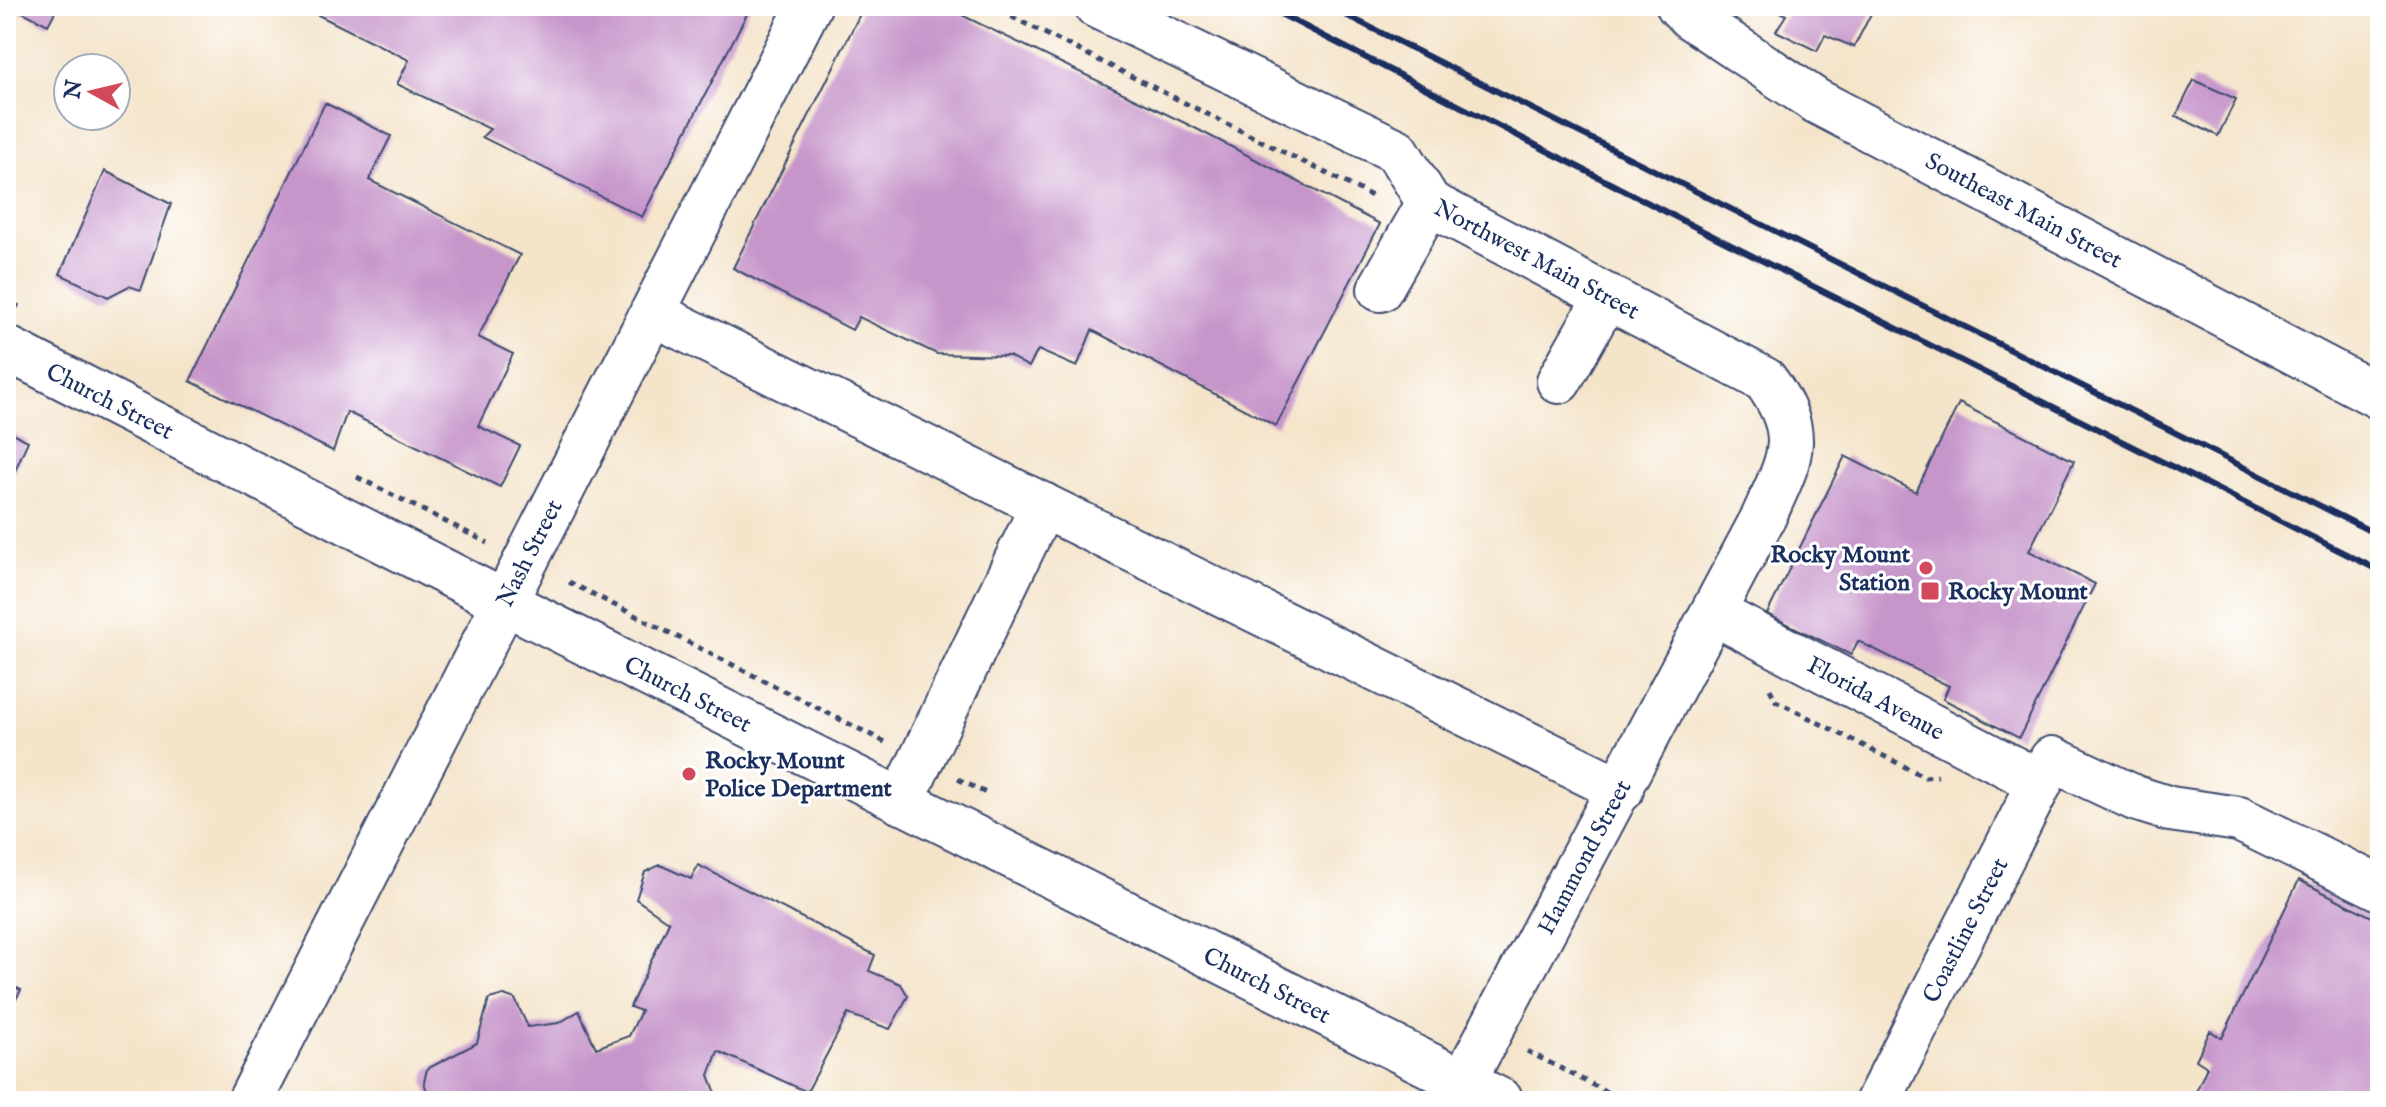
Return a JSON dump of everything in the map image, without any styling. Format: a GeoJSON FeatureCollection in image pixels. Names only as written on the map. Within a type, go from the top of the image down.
{"type":"FeatureCollection","features":[{"type":"Feature","properties":{"kind":"street","name":"Nash Street"},"geometry":{"type":"LineString","coordinates":[[250,1101],[809,6]]}},
{"type":"Feature","properties":{"kind":"street","name":"Northwest Main Street"},"geometry":{"type":"LineString","coordinates":[[1097,6],[1397,151],[1429,203],[1765,380],[1782,402],[1791,450],[1764,516],[1714,613]]}},
{"type":"Feature","properties":{"kind":"street","name":"Southeast Main Street"},"geometry":{"type":"LineString","coordinates":[[1688,10],[1816,101],[2380,397]]}},
{"type":"Feature","properties":{"kind":"street"},"geometry":{"type":"LineString","coordinates":[[1380,289],[1429,203]]}},
{"type":"Feature","properties":{"kind":"street"},"geometry":{"type":"LineString","coordinates":[[1559,381],[1607,296]]}},
{"type":"Feature","properties":{"kind":"street"},"geometry":{"type":"LineString","coordinates":[[652,313],[1621,790]]}},
{"type":"Feature","properties":{"kind":"street","name":"Church Street"},"geometry":{"type":"LineString","coordinates":[[6,348],[1472,1095]]}},
{"type":"Feature","properties":{"kind":"street"},"geometry":{"type":"LineString","coordinates":[[901,802],[1043,505]]}},
{"type":"Feature","properties":{"kind":"street","name":"Florida Avenue"},"geometry":{"type":"LineString","coordinates":[[1714,613],[2045,771],[2170,809],[2239,819],[2380,888]]}},
{"type":"Feature","properties":{"kind":"street","name":"Hammond Street"},"geometry":{"type":"LineString","coordinates":[[1472,1095],[1621,790],[1714,613]]}},
{"type":"Feature","properties":{"kind":"street","name":"Coastline Street"},"geometry":{"type":"LineString","coordinates":[[1878,1101],[2045,771]]}},
{"type":"Feature","properties":{"kind":"path"},"geometry":{"type":"LineString","coordinates":[[990,6],[1380,200]]}},
{"type":"Feature","properties":{"kind":"path"},"geometry":{"type":"LineString","coordinates":[[1769,685],[1776,701],[1925,777],[1947,775]]}},
{"type":"Feature","properties":{"kind":"path"},"geometry":{"type":"LineString","coordinates":[[1522,1049],[1624,1101]]}},
{"type":"Feature","properties":{"kind":"building"},"geometry":{"type":"Polygon","coordinates":[[[11,6],[58,6],[48,25],[11,6]]]}},
{"type":"Feature","properties":{"kind":"building"},"geometry":{"type":"Polygon","coordinates":[[[300,6],[751,6],[642,217],[482,137],[490,129],[397,84],[409,60],[300,6]]]}},
{"type":"Feature","properties":{"kind":"building"},"geometry":{"type":"Polygon","coordinates":[[[864,6],[943,6],[1189,125],[1380,224],[1276,426],[1092,330],[1077,367],[1038,350],[1029,367],[1009,356],[937,354],[859,317],[852,330],[733,268],[864,6]]]}},
{"type":"Feature","properties":{"kind":"building"},"geometry":{"type":"Polygon","coordinates":[[[1769,6],[1875,6],[1854,47],[1825,35],[1817,51],[1776,31],[1786,15],[1769,6]]]}},
{"type":"Feature","properties":{"kind":"building"},"geometry":{"type":"Polygon","coordinates":[[[2194,80],[2236,99],[2218,136],[2176,116],[2194,80]]]}},
{"type":"Feature","properties":{"kind":"building"},"geometry":{"type":"Polygon","coordinates":[[[325,103],[391,136],[369,180],[520,255],[478,337],[513,354],[478,426],[520,446],[500,487],[347,412],[333,451],[190,381],[325,103]]]}},
{"type":"Feature","properties":{"kind":"building"},"geometry":{"type":"Polygon","coordinates":[[[105,171],[171,204],[141,290],[129,286],[108,297],[60,274],[105,171]]]}},
{"type":"Feature","properties":{"kind":"building","name":"Rocky Mount Station"},"geometry":{"type":"Polygon","coordinates":[[[1959,403],[2074,461],[2029,551],[2095,584],[2019,738],[1943,699],[1949,686],[1858,641],[1851,655],[1767,614],[1845,456],[1916,492],[1959,403]]]}},
{"type":"Feature","properties":{"kind":"building"},"geometry":{"type":"Polygon","coordinates":[[[6,430],[28,441],[6,491],[6,430]]]}},
{"type":"Feature","properties":{"kind":"building"},"geometry":{"type":"Polygon","coordinates":[[[660,865],[691,879],[698,865],[875,955],[869,971],[901,984],[908,996],[890,1029],[848,1014],[807,1092],[718,1051],[709,1075],[719,1101],[430,1101],[424,1082],[427,1069],[477,1043],[489,999],[504,995],[515,999],[528,1027],[559,1023],[579,1011],[596,1048],[629,1036],[641,1011],[630,1007],[669,922],[636,899],[645,872],[660,865]]]}},
{"type":"Feature","properties":{"kind":"building"},"geometry":{"type":"Polygon","coordinates":[[[2299,880],[2380,921],[2380,1101],[2192,1101],[2207,1067],[2196,1060],[2210,1031],[2222,1038],[2299,880]]]}},
{"type":"Feature","properties":{"kind":"building"},"geometry":{"type":"Polygon","coordinates":[[[6,983],[21,990],[6,1017],[6,983]]]}},
{"type":"Feature","properties":{"kind":"railway"},"geometry":{"type":"LineString","coordinates":[[1265,6],[1703,231],[2380,571]]}},
{"type":"Feature","properties":{"kind":"railway"},"geometry":{"type":"LineString","coordinates":[[1328,6],[2380,536]]}},
{"type":"Feature","properties":{"kind":"place","name":"Rocky Mount Station"},"geometry":{"type":"Point","coordinates":[1926,568]}},
{"type":"Feature","properties":{"kind":"place","name":"Rocky Mount"},"geometry":{"type":"Point","coordinates":[1930,591]}},
{"type":"Feature","properties":{"kind":"place","name":"Rocky Mount Police Department"},"geometry":{"type":"Point","coordinates":[689,774]}}]}
